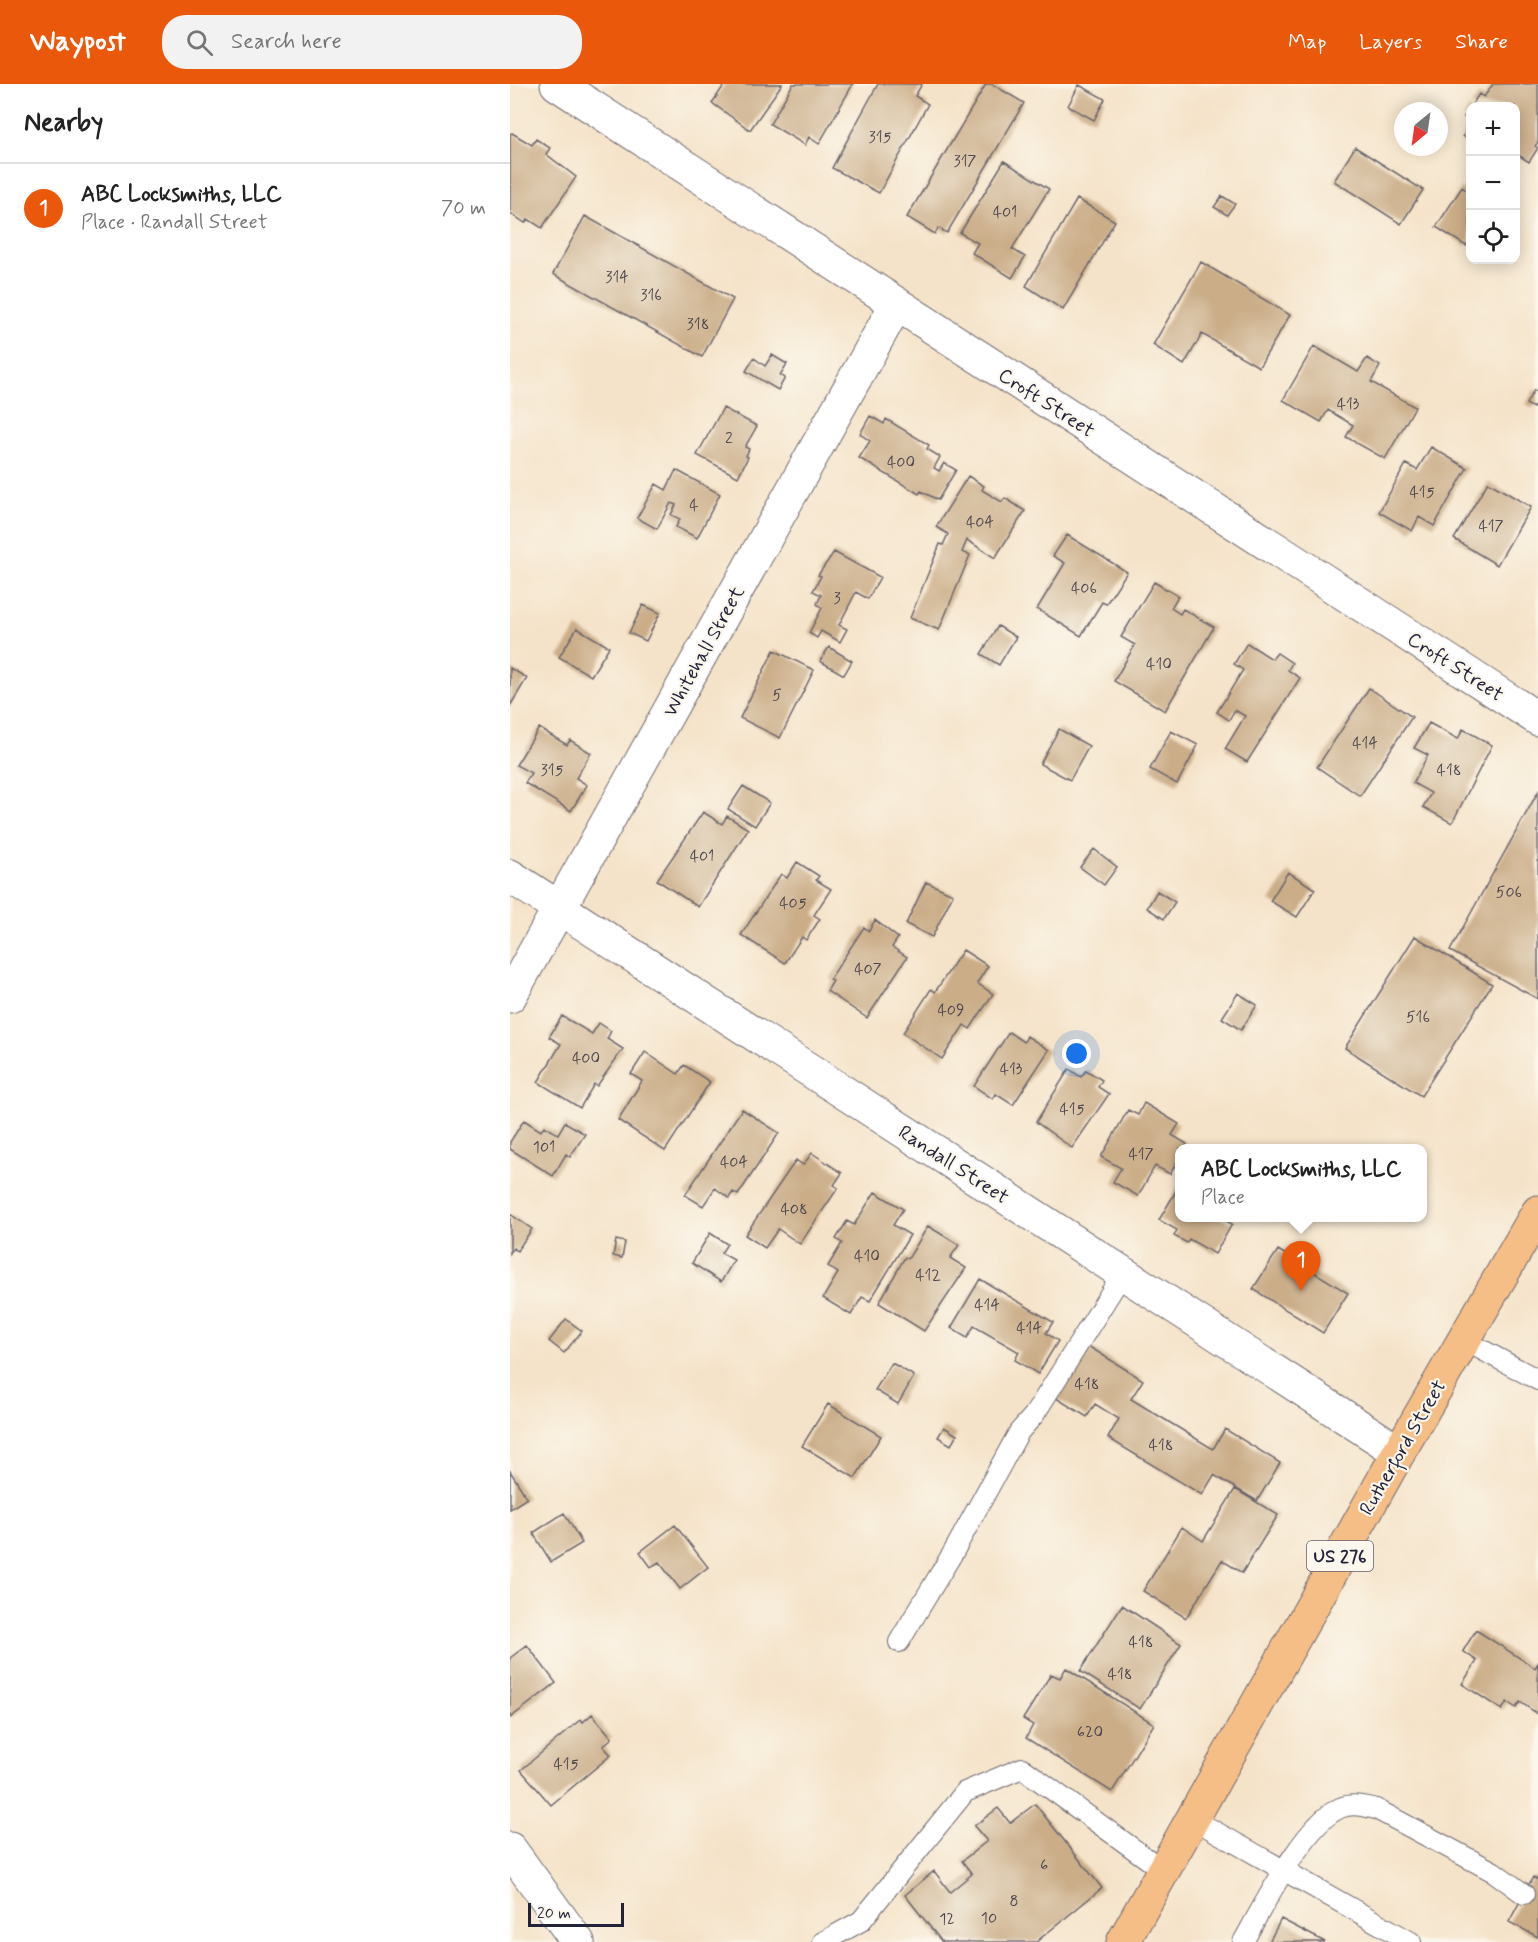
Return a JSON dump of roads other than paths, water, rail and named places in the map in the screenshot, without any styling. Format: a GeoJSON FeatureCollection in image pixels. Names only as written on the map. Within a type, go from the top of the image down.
{"type":"FeatureCollection","features":[{"type":"Feature","properties":{"kind":"highway","name":"Rutherford Street"},"geometry":{"type":"LineString","coordinates":[[1123,1942],[1399,1452],[1538,1212]]}},
{"type":"Feature","properties":{"kind":"street","name":"Croft Street"},"geometry":{"type":"LineString","coordinates":[[557,84],[1538,719]]}},
{"type":"Feature","properties":{"kind":"street","name":"Whitehall Street"},"geometry":{"type":"LineString","coordinates":[[510,996],[896,305]]}},
{"type":"Feature","properties":{"kind":"street","name":"Randall Street"},"geometry":{"type":"LineString","coordinates":[[510,876],[1399,1452]]}},
{"type":"Feature","properties":{"kind":"street"},"geometry":{"type":"LineString","coordinates":[[510,1849],[578,1942]]}},
{"type":"Feature","properties":{"kind":"lane"},"geometry":{"type":"LineString","coordinates":[[899,1642],[954,1551],[1019,1432],[1035,1415],[1123,1273]]}},
{"type":"Feature","properties":{"kind":"lane"},"geometry":{"type":"LineString","coordinates":[[1464,1340],[1538,1380]]}},
{"type":"Feature","properties":{"kind":"lane"},"geometry":{"type":"LineString","coordinates":[[823,1942],[861,1920],[965,1792],[1022,1768],[1164,1870]]}},
{"type":"Feature","properties":{"kind":"lane"},"geometry":{"type":"LineString","coordinates":[[1243,1942],[1283,1869],[1325,1817],[1341,1807],[1356,1804],[1376,1809],[1494,1872],[1524,1894]]}},
{"type":"Feature","properties":{"kind":"lane"},"geometry":{"type":"LineString","coordinates":[[1193,1819],[1283,1869],[1402,1940]]}},
{"type":"Feature","properties":{"kind":"place","name":"ABC Locksmiths, LLC"},"geometry":{"type":"Point","coordinates":[1301,1291]}}]}
